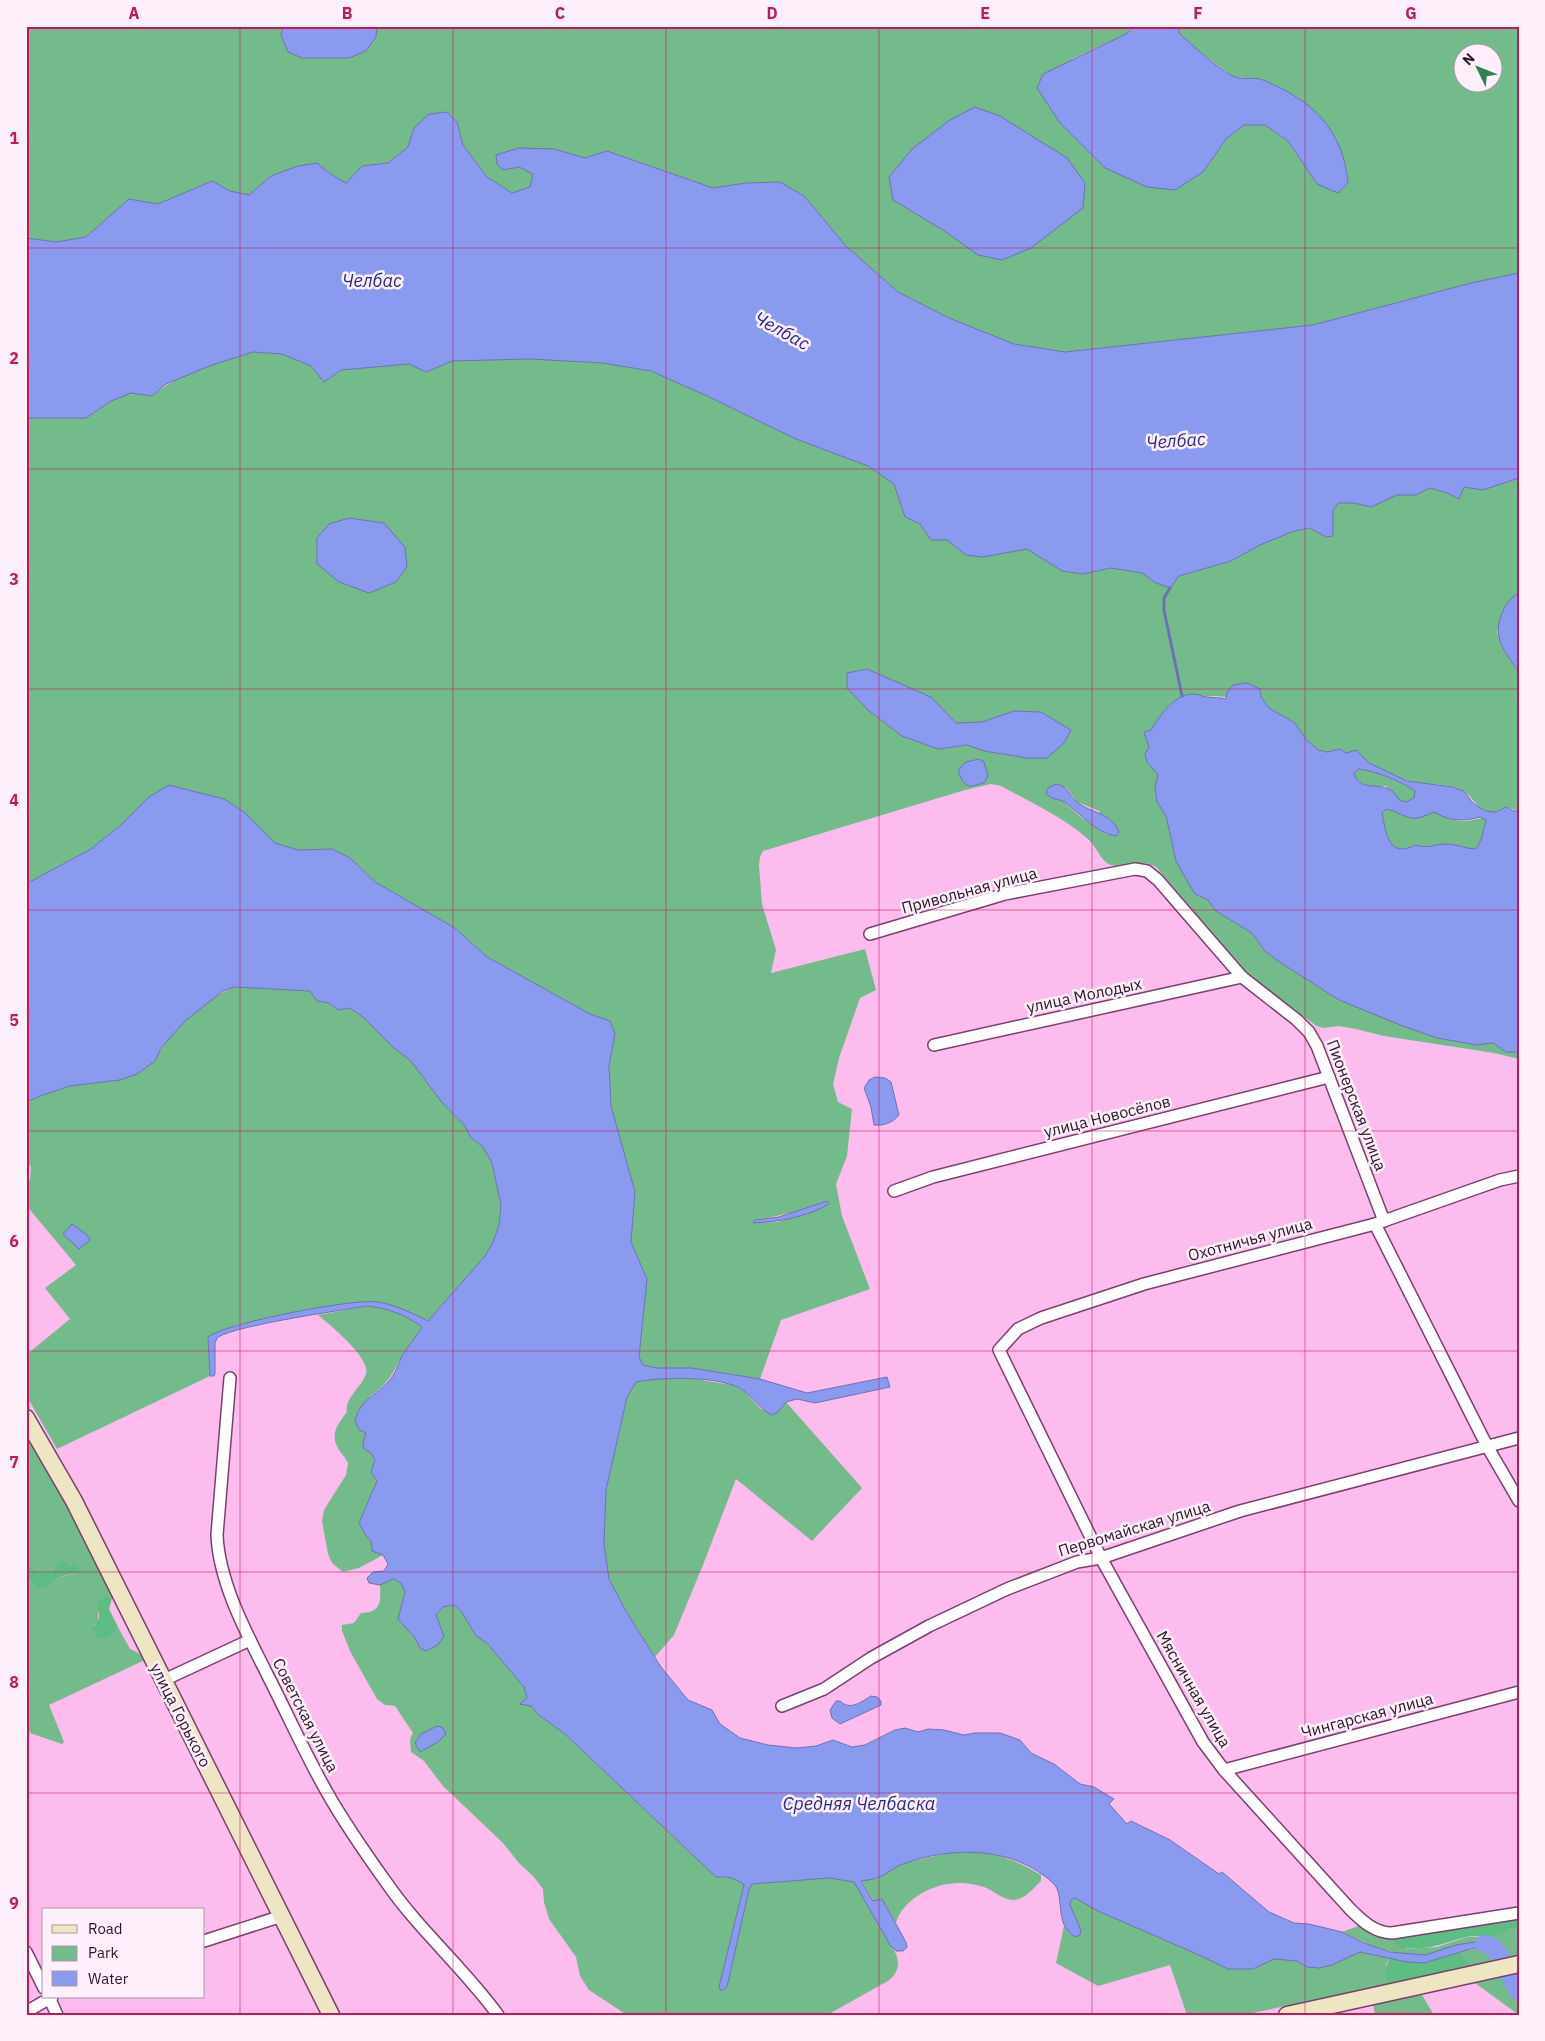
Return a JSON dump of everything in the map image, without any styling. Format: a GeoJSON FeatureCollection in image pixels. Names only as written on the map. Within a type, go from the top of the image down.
{"type":"FeatureCollection","features":[{"type":"Feature","properties":{"kind":"main road","name":"улица Горького"},"geometry":{"type":"LineString","coordinates":[[26,1418],[74,1501],[331,2015]]}},
{"type":"Feature","properties":{"kind":"main road"},"geometry":{"type":"LineString","coordinates":[[1287,2015],[1519,1964]]}},
{"type":"Feature","properties":{"kind":"street","name":"Привольная улица"},"geometry":{"type":"LineString","coordinates":[[870,934],[1005,894],[1136,869]]}},
{"type":"Feature","properties":{"kind":"street","name":"Пионерская улица"},"geometry":{"type":"LineString","coordinates":[[1136,869],[1154,874],[1242,977],[1284,1009],[1309,1032],[1318,1046],[1380,1222],[1487,1446],[1519,1501]]}},
{"type":"Feature","properties":{"kind":"street","name":"улица Молодых"},"geometry":{"type":"LineString","coordinates":[[934,1045],[1242,977]]}},
{"type":"Feature","properties":{"kind":"street","name":"улица Новосёлов"},"geometry":{"type":"LineString","coordinates":[[894,1191],[933,1177],[1329,1077]]}},
{"type":"Feature","properties":{"kind":"street","name":"Охотничья улица"},"geometry":{"type":"LineString","coordinates":[[999,1350],[1018,1329],[1040,1318],[1144,1284],[1380,1222],[1500,1180],[1519,1176]]}},
{"type":"Feature","properties":{"kind":"street","name":"Мясничная улица"},"geometry":{"type":"LineString","coordinates":[[999,1350],[1101,1558],[1203,1742],[1224,1770],[1350,1910],[1363,1922],[1376,1930],[1392,1933],[1519,1913]]}},
{"type":"Feature","properties":{"kind":"street","name":"Советская улица"},"geometry":{"type":"LineString","coordinates":[[230,1378],[217,1535],[218,1552],[224,1574],[250,1640],[328,1795],[386,1884],[478,1987],[498,2015]]}},
{"type":"Feature","properties":{"kind":"street","name":"Первомайская улица"},"geometry":{"type":"LineString","coordinates":[[782,1706],[824,1689],[871,1658],[929,1626],[998,1593],[1077,1562],[1101,1558],[1240,1511],[1519,1438]]}},
{"type":"Feature","properties":{"kind":"street"},"geometry":{"type":"LineString","coordinates":[[164,1680],[250,1640]]}},
{"type":"Feature","properties":{"kind":"street","name":"Чингарская улица"},"geometry":{"type":"LineString","coordinates":[[1224,1770],[1519,1692]]}},
{"type":"Feature","properties":{"kind":"street"},"geometry":{"type":"LineString","coordinates":[[205,1942],[282,1916]]}},
{"type":"Feature","properties":{"kind":"street"},"geometry":{"type":"LineString","coordinates":[[26,1952],[42,1983]]}},
{"type":"Feature","properties":{"kind":"street"},"geometry":{"type":"LineString","coordinates":[[26,2012],[44,1998]]}},
{"type":"Feature","properties":{"kind":"street"},"geometry":{"type":"LineString","coordinates":[[49,1998],[57,2015]]}},
{"type":"Feature","properties":{"kind":"green space"},"geometry":{"type":"Polygon","coordinates":[[[26,26],[283,26],[281,35],[288,52],[302,58],[349,58],[366,51],[376,37],[377,26],[1135,26],[1126,34],[1072,59],[1203,172],[1226,139],[1244,125],[1265,125],[1288,141],[1317,184],[1297,97],[1261,79],[1234,77],[1194,48],[1179,33],[1178,26],[1519,26],[1519,273],[1471,283],[1313,325],[1065,352],[1014,344],[949,318],[898,292],[846,246],[804,196],[780,182],[746,183],[713,188],[607,151],[585,158],[554,149],[519,167],[533,174],[530,187],[512,193],[487,177],[463,145],[457,122],[414,128],[408,147],[388,163],[362,166],[346,183],[317,163],[271,176],[249,195],[230,191],[212,181],[158,204],[129,199],[86,237],[56,242],[26,238],[26,26]],[[1037,140],[893,200],[946,232],[1067,158],[1037,140]]]}},
{"type":"Feature","properties":{"kind":"green space"},"geometry":{"type":"Polygon","coordinates":[[[253,352],[282,354],[311,366],[324,382],[341,370],[409,364],[426,372],[452,361],[530,359],[603,363],[651,371],[796,439],[868,466],[894,484],[905,517],[920,524],[931,540],[947,540],[966,555],[1027,549],[1062,571],[1083,574],[1111,568],[1142,573],[1156,583],[1231,561],[1260,545],[1294,531],[1310,528],[1326,537],[1333,536],[1333,511],[1338,503],[1371,506],[1397,495],[1416,495],[1430,488],[1447,493],[1458,499],[1464,487],[1519,478],[1519,593],[1516,594],[1497,632],[1503,648],[1519,672],[1519,811],[1506,807],[1496,812],[1485,811],[1468,794],[1457,788],[1404,780],[1374,766],[1362,756],[1346,754],[1340,749],[1327,752],[1318,750],[1305,738],[1295,723],[1269,708],[1261,697],[1204,696],[1197,694],[1168,707],[1151,730],[1144,732],[1149,747],[1147,762],[1159,775],[1155,786],[1157,802],[1166,816],[1171,835],[1195,894],[1208,900],[1216,911],[1252,933],[1264,950],[1278,961],[1339,1000],[1437,1038],[1477,1045],[1493,1043],[1506,1052],[1519,1052],[1519,1059],[1494,1053],[1384,1036],[1339,1026],[1323,1028],[1315,1025],[1253,978],[1156,867],[1143,863],[1116,866],[1107,863],[1091,842],[1078,831],[1046,810],[1001,786],[991,784],[965,790],[763,851],[759,865],[762,904],[776,950],[771,973],[865,949],[876,990],[860,998],[839,1058],[833,1084],[838,1102],[852,1109],[847,1156],[836,1184],[842,1216],[870,1289],[781,1320],[760,1379],[692,1368],[657,1368],[643,1365],[639,1357],[647,1279],[631,1242],[635,1192],[611,1106],[609,1065],[615,1034],[610,1021],[590,1014],[487,957],[455,928],[375,882],[350,858],[332,849],[298,850],[275,843],[244,812],[224,799],[149,797],[122,824],[91,849],[26,884],[26,418],[86,418],[111,401],[131,392],[152,396],[187,374],[253,352]],[[847,688],[869,711],[902,736],[938,749],[967,745],[984,751],[1027,758],[1047,758],[1071,730],[1041,712],[1014,711],[982,722],[956,723],[930,697],[847,688]],[[1066,787],[1064,802],[1082,818],[1107,835],[1099,811],[1077,802],[1066,787]],[[829,1204],[756,1220],[754,1223],[778,1222],[829,1204]]]}},
{"type":"Feature","properties":{"kind":"green space"},"geometry":{"type":"Polygon","coordinates":[[[1359,769],[1381,774],[1402,783],[1415,791],[1414,798],[1406,802],[1398,800],[1386,786],[1362,784],[1354,773],[1359,769]]]}},
{"type":"Feature","properties":{"kind":"green space"},"geometry":{"type":"Polygon","coordinates":[[[1386,809],[1412,817],[1434,812],[1458,821],[1486,820],[1481,840],[1476,849],[1466,849],[1449,844],[1427,848],[1415,845],[1399,849],[1390,842],[1387,836],[1381,813],[1386,809]]]}},
{"type":"Feature","properties":{"kind":"green space"},"geometry":{"type":"Polygon","coordinates":[[[234,987],[310,991],[317,1001],[329,1003],[338,1010],[350,1008],[364,1018],[394,1048],[411,1061],[440,1100],[465,1126],[470,1137],[483,1147],[492,1163],[501,1205],[499,1225],[493,1242],[485,1256],[428,1321],[390,1305],[353,1303],[237,1325],[208,1337],[210,1376],[57,1449],[26,1395],[26,1355],[70,1319],[45,1288],[76,1265],[26,1205],[26,1175],[30,1181],[31,1167],[26,1159],[26,1102],[70,1086],[120,1080],[155,1061],[168,1039],[188,1018],[199,1008],[234,987]]]}},
{"type":"Feature","properties":{"kind":"green space"},"geometry":{"type":"Polygon","coordinates":[[[367,1306],[382,1308],[396,1313],[422,1327],[387,1381],[370,1396],[364,1449],[371,1453],[375,1460],[371,1472],[377,1481],[359,1523],[365,1534],[383,1555],[359,1568],[343,1572],[332,1563],[328,1554],[322,1521],[324,1510],[346,1475],[348,1463],[336,1444],[336,1430],[347,1412],[349,1401],[366,1374],[366,1367],[348,1342],[318,1315],[367,1306]]]}},
{"type":"Feature","properties":{"kind":"green space"},"geometry":{"type":"Polygon","coordinates":[[[662,1378],[695,1379],[732,1385],[744,1391],[761,1409],[778,1412],[786,1402],[862,1488],[812,1541],[736,1479],[674,1635],[655,1657],[627,1613],[609,1579],[604,1544],[606,1490],[627,1397],[636,1382],[662,1378]]]}},
{"type":"Feature","properties":{"kind":"green space"},"geometry":{"type":"Polygon","coordinates":[[[26,1432],[65,1500],[114,1597],[108,1596],[98,1611],[98,1621],[93,1626],[116,1631],[118,1627],[130,1649],[149,1658],[49,1705],[64,1742],[62,1744],[30,1733],[26,1727],[26,1578],[38,1590],[66,1575],[79,1575],[78,1571],[68,1565],[56,1565],[52,1571],[40,1572],[31,1566],[26,1559],[26,1432]]]}},
{"type":"Feature","properties":{"kind":"green space"},"geometry":{"type":"Polygon","coordinates":[[[26,1559],[31,1566],[40,1572],[52,1571],[59,1561],[63,1560],[70,1566],[75,1563],[79,1568],[79,1575],[66,1575],[38,1590],[26,1578],[26,1559]]]}},
{"type":"Feature","properties":{"kind":"green space"},"geometry":{"type":"Polygon","coordinates":[[[393,1579],[401,1583],[405,1592],[398,1619],[415,1638],[420,1648],[438,1624],[436,1615],[443,1607],[453,1605],[461,1611],[476,1636],[487,1643],[524,1687],[527,1698],[521,1704],[531,1706],[540,1716],[565,1734],[716,1877],[731,1878],[744,1885],[719,1987],[721,1990],[752,1884],[829,1878],[854,1882],[898,1959],[897,1968],[892,1977],[827,2015],[627,2015],[589,1990],[580,1976],[576,1957],[549,1919],[544,1902],[543,1889],[503,1843],[443,1786],[424,1761],[411,1752],[410,1739],[413,1733],[395,1706],[385,1705],[377,1699],[351,1653],[342,1631],[342,1625],[354,1623],[361,1613],[373,1611],[380,1602],[380,1585],[393,1579]]]}},
{"type":"Feature","properties":{"kind":"green space"},"geometry":{"type":"Polygon","coordinates":[[[108,1596],[112,1598],[109,1609],[118,1627],[109,1636],[100,1638],[97,1637],[92,1629],[99,1617],[98,1600],[108,1596]]]}},
{"type":"Feature","properties":{"kind":"green space"},"geometry":{"type":"Polygon","coordinates":[[[975,1852],[1001,1857],[1025,1866],[1041,1875],[1041,1881],[1025,1896],[1013,1900],[987,1888],[975,1885],[951,1883],[941,1885],[913,1899],[900,1914],[896,1923],[882,1899],[874,1901],[861,1880],[876,1879],[891,1869],[905,1863],[948,1853],[975,1852]]]}},
{"type":"Feature","properties":{"kind":"green space"},"geometry":{"type":"Polygon","coordinates":[[[1075,1898],[1098,1911],[1228,1969],[1253,1969],[1274,1959],[1297,1961],[1307,1967],[1332,1965],[1360,1952],[1390,1958],[1386,1964],[1390,1984],[1243,2015],[1187,2015],[1170,1965],[1098,1986],[1056,1963],[1064,1926],[1075,1937],[1080,1935],[1081,1930],[1070,1905],[1071,1900],[1075,1898]]]}},
{"type":"Feature","properties":{"kind":"green space"},"geometry":{"type":"Polygon","coordinates":[[[1519,1916],[1519,1927],[1493,1936],[1469,1936],[1417,1949],[1398,1947],[1394,1941],[1394,1938],[1519,1916]]]}},
{"type":"Feature","properties":{"kind":"green space"},"geometry":{"type":"Polygon","coordinates":[[[1361,1925],[1399,1936],[1407,1949],[1437,1947],[1467,1937],[1492,1936],[1519,1927],[1519,1956],[1507,1958],[1501,1945],[1439,1951],[1425,1955],[1406,1955],[1377,1948],[1342,1932],[1361,1925]]]}},
{"type":"Feature","properties":{"kind":"green space"},"geometry":{"type":"Polygon","coordinates":[[[1483,1947],[1493,1953],[1496,1961],[1469,1966],[1470,1962],[1460,1952],[1483,1947]]]}},
{"type":"Feature","properties":{"kind":"green space"},"geometry":{"type":"Polygon","coordinates":[[[1460,1952],[1470,1962],[1469,1966],[1390,1984],[1384,1976],[1390,1958],[1418,1962],[1460,1952]]]}},
{"type":"Feature","properties":{"kind":"green space"},"geometry":{"type":"Polygon","coordinates":[[[1519,1973],[1519,2015],[1475,1983],[1519,1973]]]}},
{"type":"Feature","properties":{"kind":"green space"},"geometry":{"type":"Polygon","coordinates":[[[1422,1995],[1434,2015],[1375,2015],[1373,2004],[1422,1995]]]}},
{"type":"Feature","properties":{"kind":"water"},"geometry":{"type":"Polygon","coordinates":[[[283,26],[377,26],[376,37],[366,51],[349,58],[302,58],[288,52],[281,35],[283,26]]]}},
{"type":"Feature","properties":{"kind":"water"},"geometry":{"type":"Polygon","coordinates":[[[1135,26],[1178,26],[1179,33],[1227,73],[1237,77],[1263,80],[1281,88],[1310,107],[1332,132],[1340,147],[1348,183],[1338,193],[1317,184],[1288,141],[1265,125],[1244,125],[1226,139],[1203,172],[1175,190],[1147,187],[1105,168],[1060,123],[1037,88],[1043,74],[1126,34],[1135,26]]]}},
{"type":"Feature","properties":{"kind":"water"},"geometry":{"type":"Polygon","coordinates":[[[975,107],[1000,116],[1067,158],[1085,183],[1083,208],[1031,248],[1002,260],[978,255],[946,232],[893,200],[889,177],[912,149],[950,120],[975,107]]]}},
{"type":"Feature","properties":{"kind":"water","name":"Челбас"},"geometry":{"type":"Polygon","coordinates":[[[447,112],[457,122],[463,145],[487,177],[512,193],[530,187],[533,174],[519,167],[503,170],[497,164],[496,155],[519,148],[554,149],[585,158],[607,151],[713,188],[746,183],[780,182],[804,196],[846,246],[898,292],[949,318],[1014,344],[1065,352],[1313,325],[1471,283],[1519,273],[1519,478],[1483,490],[1464,487],[1459,499],[1430,488],[1416,495],[1397,495],[1371,507],[1354,503],[1338,503],[1333,511],[1333,536],[1326,537],[1310,528],[1294,531],[1260,545],[1231,561],[1179,576],[1170,588],[1156,583],[1142,573],[1111,568],[1083,574],[1062,571],[1027,549],[983,557],[966,555],[947,540],[931,540],[920,524],[905,517],[894,484],[868,466],[796,439],[651,371],[603,363],[530,359],[452,361],[426,372],[409,364],[341,370],[324,382],[311,366],[282,354],[253,352],[212,365],[166,384],[152,396],[131,393],[111,401],[86,418],[26,418],[26,238],[56,242],[86,237],[129,199],[158,204],[212,181],[230,191],[249,195],[271,176],[298,166],[317,163],[346,183],[362,166],[388,163],[408,147],[414,128],[429,114],[447,112]]]}},
{"type":"Feature","properties":{"kind":"water"},"geometry":{"type":"Polygon","coordinates":[[[349,518],[384,523],[405,547],[407,567],[396,582],[369,593],[339,582],[317,564],[317,538],[329,524],[349,518]]]}},
{"type":"Feature","properties":{"kind":"water"},"geometry":{"type":"Polygon","coordinates":[[[1519,593],[1519,672],[1504,650],[1498,628],[1506,606],[1519,593]]]}},
{"type":"Feature","properties":{"kind":"water"},"geometry":{"type":"Polygon","coordinates":[[[867,669],[931,697],[956,723],[982,722],[1014,711],[1041,712],[1071,730],[1064,743],[1047,758],[1027,758],[984,751],[967,745],[938,749],[902,736],[869,711],[847,688],[847,673],[867,669]]]}},
{"type":"Feature","properties":{"kind":"water"},"geometry":{"type":"Polygon","coordinates":[[[1247,683],[1260,689],[1261,697],[1269,708],[1295,723],[1305,738],[1318,750],[1327,752],[1340,749],[1346,753],[1356,750],[1369,763],[1407,781],[1452,787],[1464,791],[1473,803],[1485,811],[1496,812],[1506,807],[1519,811],[1519,1052],[1506,1052],[1493,1043],[1477,1045],[1437,1038],[1339,1000],[1278,961],[1264,950],[1252,933],[1216,911],[1208,900],[1195,894],[1176,861],[1166,816],[1157,802],[1155,786],[1158,775],[1147,762],[1145,754],[1149,747],[1144,732],[1151,730],[1169,706],[1181,697],[1195,694],[1226,699],[1227,692],[1233,685],[1247,683]],[[1359,769],[1354,773],[1357,780],[1362,784],[1388,789],[1399,800],[1406,802],[1414,798],[1415,791],[1402,783],[1381,774],[1359,769]],[[1386,809],[1382,813],[1387,835],[1394,846],[1399,849],[1415,845],[1447,844],[1476,849],[1481,840],[1486,820],[1479,817],[1456,820],[1434,812],[1414,818],[1386,809]]]}},
{"type":"Feature","properties":{"kind":"water"},"geometry":{"type":"Polygon","coordinates":[[[979,759],[984,762],[988,776],[985,782],[974,786],[965,784],[958,770],[966,762],[979,759]]]}},
{"type":"Feature","properties":{"kind":"water"},"geometry":{"type":"Polygon","coordinates":[[[1057,784],[1067,790],[1083,806],[1101,814],[1116,825],[1119,832],[1116,836],[1102,831],[1061,800],[1048,796],[1046,793],[1049,787],[1057,784]]]}},
{"type":"Feature","properties":{"kind":"water"},"geometry":{"type":"Polygon","coordinates":[[[169,785],[224,799],[244,812],[275,843],[298,850],[332,849],[350,858],[375,882],[455,928],[487,957],[590,1014],[610,1021],[615,1034],[609,1065],[611,1106],[635,1192],[631,1242],[647,1279],[639,1357],[643,1365],[657,1368],[692,1368],[760,1379],[807,1393],[887,1377],[890,1387],[815,1403],[797,1399],[786,1402],[778,1412],[771,1415],[744,1391],[722,1382],[676,1378],[636,1382],[627,1397],[606,1490],[604,1544],[609,1579],[627,1613],[661,1667],[688,1700],[712,1710],[720,1724],[740,1738],[768,1745],[797,1748],[816,1746],[833,1740],[852,1747],[865,1745],[895,1730],[905,1728],[918,1732],[928,1729],[944,1730],[964,1735],[1000,1733],[1020,1740],[1031,1753],[1054,1764],[1080,1784],[1094,1787],[1114,1799],[1109,1804],[1127,1824],[1131,1821],[1170,1840],[1219,1874],[1222,1872],[1269,1912],[1294,1923],[1309,1924],[1342,1932],[1364,1943],[1390,1952],[1425,1955],[1456,1945],[1487,1940],[1501,1945],[1507,1958],[1496,1961],[1493,1953],[1483,1947],[1424,1963],[1407,1962],[1360,1952],[1332,1965],[1319,1968],[1307,1967],[1297,1961],[1274,1959],[1253,1969],[1228,1969],[1098,1911],[1075,1898],[1071,1900],[1070,1905],[1081,1930],[1080,1935],[1075,1937],[1064,1925],[1057,1888],[1037,1871],[1020,1862],[1001,1856],[961,1852],[922,1858],[900,1865],[877,1878],[861,1881],[873,1901],[882,1899],[906,1942],[907,1947],[903,1951],[896,1951],[890,1945],[854,1882],[829,1878],[752,1884],[749,1889],[727,1987],[721,1991],[719,1987],[744,1885],[731,1878],[716,1877],[565,1734],[540,1716],[531,1706],[520,1704],[527,1698],[524,1687],[487,1643],[476,1636],[461,1611],[454,1605],[443,1607],[436,1615],[444,1636],[438,1645],[426,1651],[420,1648],[415,1638],[398,1619],[405,1592],[401,1583],[393,1579],[380,1585],[369,1583],[367,1578],[373,1572],[384,1571],[388,1564],[383,1555],[372,1551],[371,1541],[359,1523],[377,1481],[371,1472],[375,1460],[371,1453],[364,1449],[363,1443],[366,1433],[359,1430],[355,1421],[366,1401],[392,1377],[402,1356],[422,1327],[396,1313],[382,1308],[367,1306],[243,1328],[217,1338],[215,1343],[215,1373],[214,1376],[210,1376],[208,1337],[219,1331],[239,1325],[318,1308],[365,1302],[391,1305],[428,1321],[485,1256],[493,1242],[499,1225],[501,1205],[492,1163],[483,1147],[470,1137],[465,1126],[440,1100],[411,1061],[394,1048],[364,1018],[350,1008],[338,1010],[329,1003],[317,1001],[310,991],[234,987],[223,991],[185,1021],[161,1048],[155,1061],[137,1074],[120,1080],[70,1086],[26,1102],[26,884],[91,849],[122,824],[149,797],[169,785]]]}},
{"type":"Feature","properties":{"kind":"water"},"geometry":{"type":"Polygon","coordinates":[[[875,1077],[885,1078],[891,1082],[899,1115],[891,1122],[881,1125],[874,1125],[871,1107],[864,1088],[869,1080],[875,1077]]]}},
{"type":"Feature","properties":{"kind":"water"},"geometry":{"type":"Polygon","coordinates":[[[827,1201],[829,1204],[802,1215],[782,1220],[753,1223],[755,1220],[779,1217],[827,1201]]]}},
{"type":"Feature","properties":{"kind":"water"},"geometry":{"type":"Polygon","coordinates":[[[72,1224],[87,1235],[90,1240],[79,1249],[63,1234],[72,1224]]]}},
{"type":"Feature","properties":{"kind":"water"},"geometry":{"type":"Polygon","coordinates":[[[871,1696],[877,1697],[881,1701],[881,1705],[840,1724],[832,1718],[830,1710],[836,1701],[852,1705],[871,1696]]]}},
{"type":"Feature","properties":{"kind":"water"},"geometry":{"type":"Polygon","coordinates":[[[437,1726],[443,1728],[446,1734],[438,1742],[420,1752],[415,1743],[421,1734],[437,1726]]]}},
{"type":"Feature","properties":{"kind":"waterway"},"geometry":{"type":"LineString","coordinates":[[1170,588],[1164,598],[1164,610],[1182,696]]}},
{"type":"Feature","properties":{"kind":"waterway","name":"Средняя Челбаска"},"geometry":{"type":"LineString","coordinates":[[1484,1944],[1491,1946],[1501,1957],[1519,1992]]}}]}
